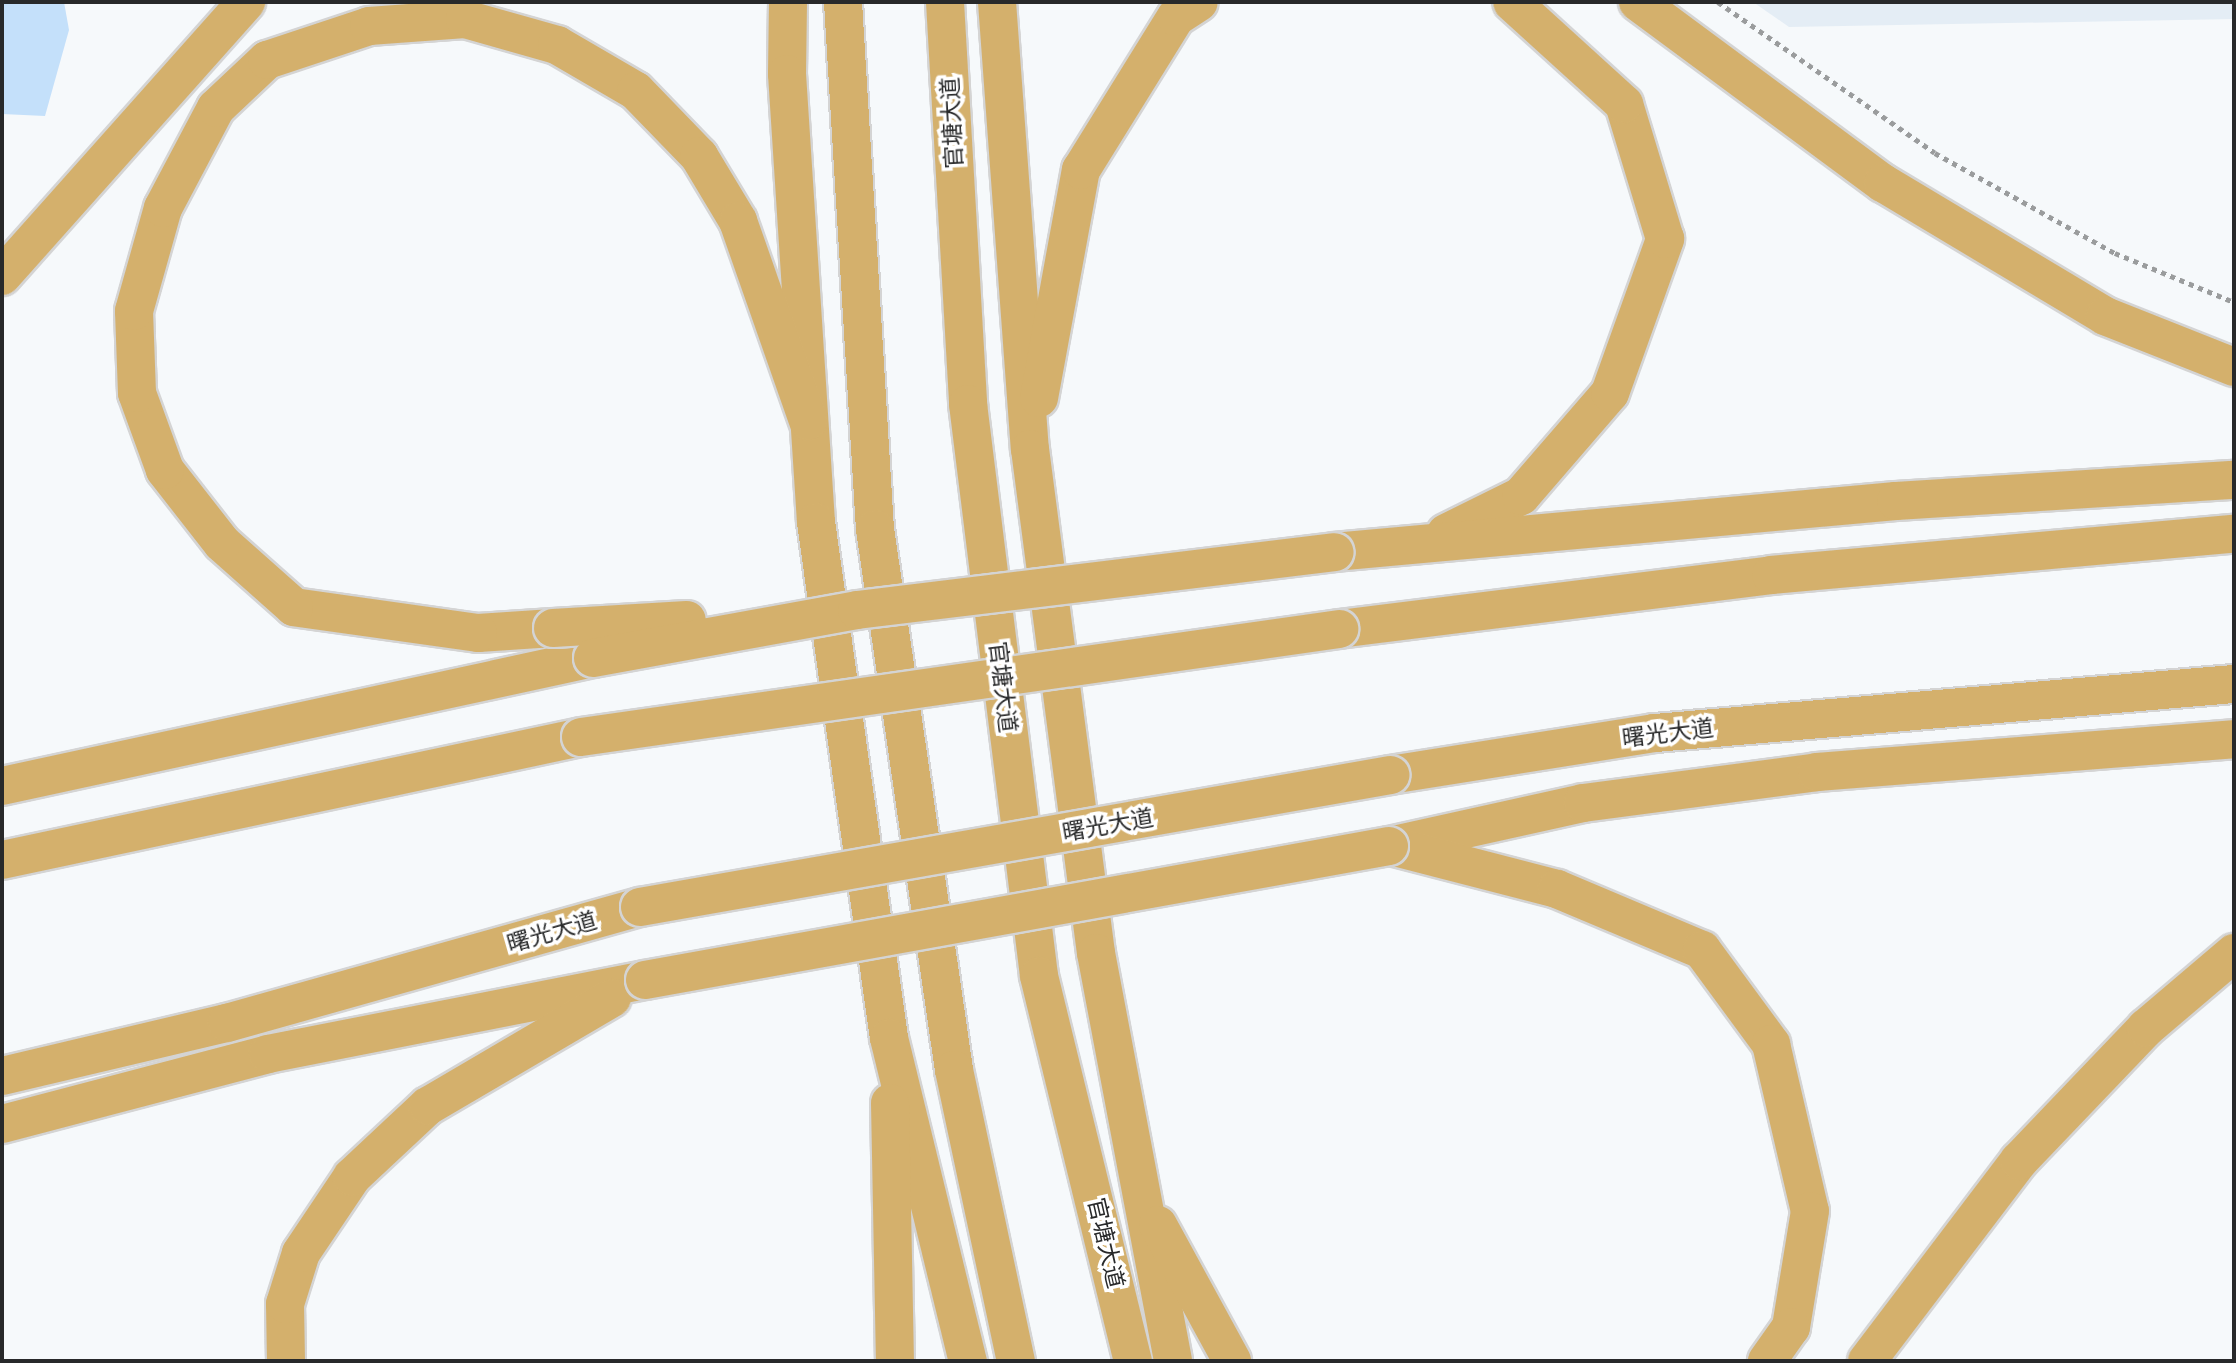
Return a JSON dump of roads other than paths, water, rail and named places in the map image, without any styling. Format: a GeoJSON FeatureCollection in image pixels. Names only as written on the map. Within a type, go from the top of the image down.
{"type":"FeatureCollection","features":[{"type":"Feature","properties":{"kind":"highway"},"geometry":{"type":"LineString","coordinates":[[2,275],[246,2]]}},
{"type":"Feature","properties":{"kind":"highway"},"geometry":{"type":"LineString","coordinates":[[788,2],[808,421],[818,536],[888,1038],[968,1361]]}},
{"type":"Feature","properties":{"kind":"highway"},"geometry":{"type":"LineString","coordinates":[[843,2],[875,529],[954,1070],[1016,1361]]}},
{"type":"Feature","properties":{"kind":"highway","name":"官塘大道"},"geometry":{"type":"LineString","coordinates":[[945,2],[968,404],[1039,976],[1133,1361]]}},
{"type":"Feature","properties":{"kind":"highway"},"geometry":{"type":"LineString","coordinates":[[997,2],[1030,449],[1096,953],[1173,1361]]}},
{"type":"Feature","properties":{"kind":"highway"},"geometry":{"type":"LineString","coordinates":[[1030,449],[1081,170],[1177,17],[1199,2]]}},
{"type":"Feature","properties":{"kind":"highway"},"geometry":{"type":"LineString","coordinates":[[1334,552],[1456,531],[1521,496],[1610,393],[1665,239],[1624,104],[1512,2]]}},
{"type":"Feature","properties":{"kind":"highway"},"geometry":{"type":"LineString","coordinates":[[1638,2],[1883,183],[2105,316],[2234,367]]}},
{"type":"Feature","properties":{"kind":"highway"},"geometry":{"type":"LineString","coordinates":[[808,421],[738,221],[699,156],[636,91],[557,45],[465,19],[369,26],[267,60],[216,108],[163,208],[134,311],[137,393],[165,470],[222,542],[294,607],[478,633],[857,610]]}},
{"type":"Feature","properties":{"kind":"highway"},"geometry":{"type":"LineString","coordinates":[[2,786],[593,658],[857,610],[1334,552],[1895,501],[2234,480]]}},
{"type":"Feature","properties":{"kind":"highway"},"geometry":{"type":"LineString","coordinates":[[2,860],[581,737],[1339,629],[1771,575],[2234,534]]}},
{"type":"Feature","properties":{"kind":"highway","name":"曙光大道"},"geometry":{"type":"LineString","coordinates":[[2,1076],[227,1023],[640,907],[1390,775],[1655,733],[2234,684]]}},
{"type":"Feature","properties":{"kind":"highway"},"geometry":{"type":"LineString","coordinates":[[2,1124],[268,1054],[645,980],[1389,846],[1583,803],[1817,772],[2234,739]]}},
{"type":"Feature","properties":{"kind":"highway"},"geometry":{"type":"LineString","coordinates":[[1389,846],[1557,889],[1702,950],[1771,1044],[1810,1211],[1791,1327],[1767,1361]]}},
{"type":"Feature","properties":{"kind":"highway"},"geometry":{"type":"LineString","coordinates":[[1867,1361],[2019,1161],[2146,1028],[2234,953]]}},
{"type":"Feature","properties":{"kind":"highway"},"geometry":{"type":"LineString","coordinates":[[286,1361],[285,1304],[302,1253],[352,1177],[428,1106],[489,1064],[645,980]]}},
{"type":"Feature","properties":{"kind":"highway"},"geometry":{"type":"LineString","coordinates":[[888,1038],[895,1361]]}},
{"type":"Feature","properties":{"kind":"highway"},"geometry":{"type":"LineString","coordinates":[[1141,1192],[1232,1361]]}},
{"type":"Feature","properties":{"kind":"water"},"geometry":{"type":"Polygon","coordinates":[[[2,2],[64,2],[69,30],[45,116],[2,114],[2,2]]]}}]}
